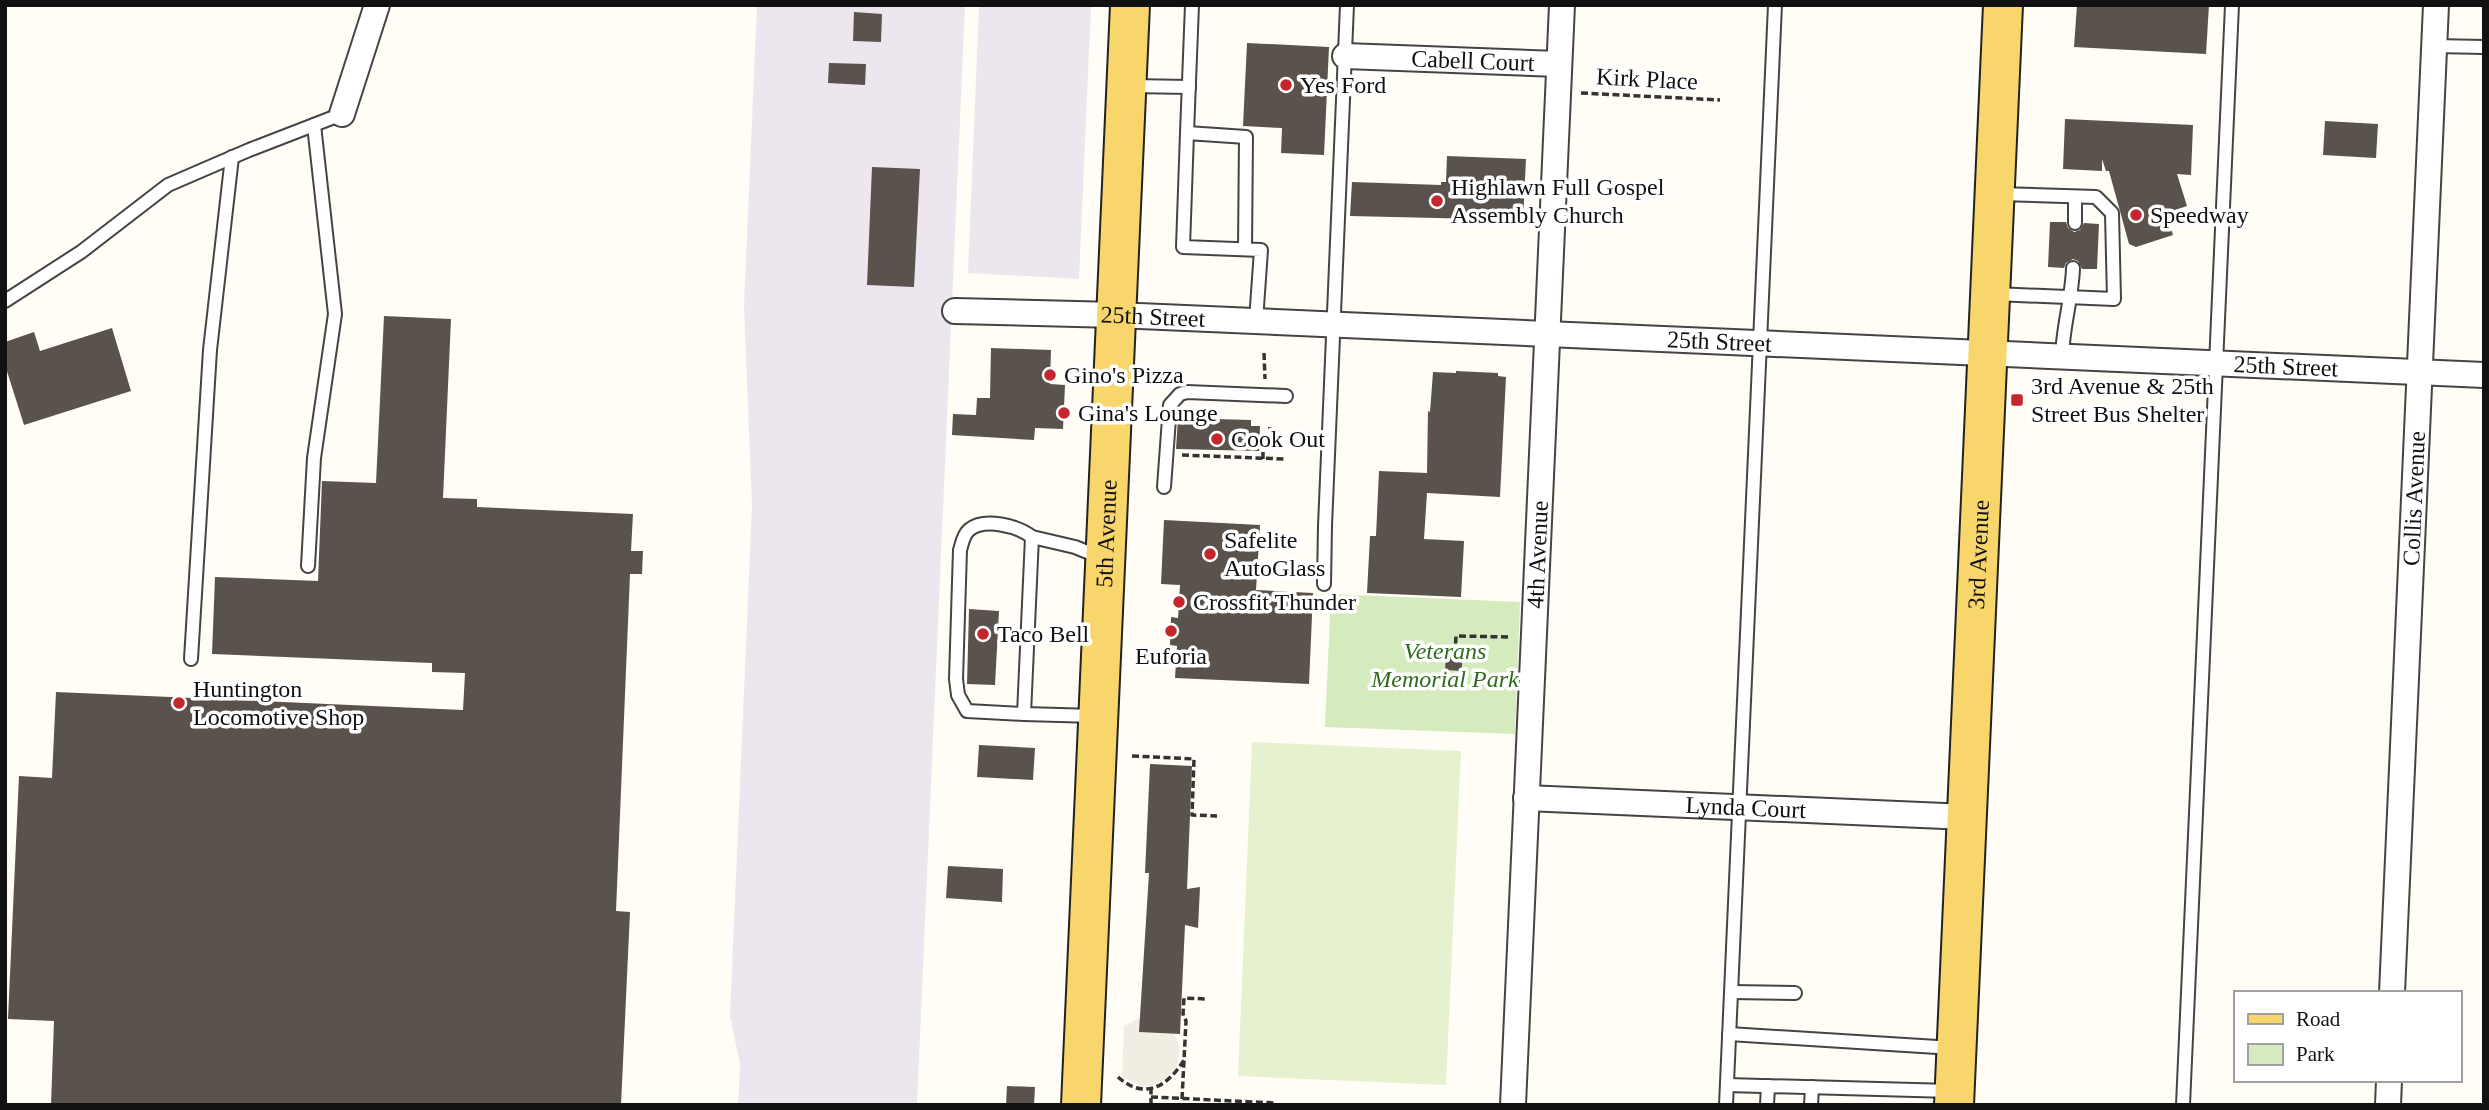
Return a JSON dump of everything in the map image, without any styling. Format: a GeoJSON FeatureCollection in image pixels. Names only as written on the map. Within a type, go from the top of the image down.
{"type":"FeatureCollection","features":[{"type":"Feature","properties":{"kind":"main road","name":"5th Avenue"},"geometry":{"type":"LineString","coordinates":[[1081,1105],[1130,5]]}},
{"type":"Feature","properties":{"kind":"main road","name":"3rd Avenue"},"geometry":{"type":"LineString","coordinates":[[1955,1098],[2003,5]]}},
{"type":"Feature","properties":{"kind":"street"},"geometry":{"type":"LineString","coordinates":[[342,114],[377,5]]}},
{"type":"Feature","properties":{"kind":"street","name":"4th Avenue"},"geometry":{"type":"LineString","coordinates":[[1513,1105],[1562,5]]}},
{"type":"Feature","properties":{"kind":"street","name":"Collis Avenue"},"geometry":{"type":"LineString","coordinates":[[2392,991],[2436,5]]}},
{"type":"Feature","properties":{"kind":"street","name":"Cabell Court"},"geometry":{"type":"LineString","coordinates":[[1345,56],[1559,64]]}},
{"type":"Feature","properties":{"kind":"street","name":"25th Street"},"geometry":{"type":"LineString","coordinates":[[955,311],[1116,315],[2484,375]]}},
{"type":"Feature","properties":{"kind":"street","name":"Lynda Court"},"geometry":{"type":"LineString","coordinates":[[1526,798],[1967,817]]}},
{"type":"Feature","properties":{"kind":"street"},"geometry":{"type":"LineString","coordinates":[[2388,1105],[2389,1082]]}},
{"type":"Feature","properties":{"kind":"lane"},"geometry":{"type":"LineString","coordinates":[[1192,5],[1183,247],[1261,250],[1256,321]]}},
{"type":"Feature","properties":{"kind":"lane"},"geometry":{"type":"LineString","coordinates":[[1324,584],[1347,5]]}},
{"type":"Feature","properties":{"kind":"lane"},"geometry":{"type":"LineString","coordinates":[[1726,1105],[1775,5]]}},
{"type":"Feature","properties":{"kind":"lane"},"geometry":{"type":"LineString","coordinates":[[2183,1105],[2232,5]]}},
{"type":"Feature","properties":{"kind":"lane"},"geometry":{"type":"LineString","coordinates":[[2434,46],[2484,47]]}},
{"type":"Feature","properties":{"kind":"lane"},"geometry":{"type":"LineString","coordinates":[[1127,86],[1189,88]]}},
{"type":"Feature","properties":{"kind":"lane"},"geometry":{"type":"LineString","coordinates":[[5,301],[82,252],[168,185],[342,114]]}},
{"type":"Feature","properties":{"kind":"lane"},"geometry":{"type":"LineString","coordinates":[[308,566],[314,458],[335,314],[314,125]]}},
{"type":"Feature","properties":{"kind":"lane"},"geometry":{"type":"LineString","coordinates":[[1187,132],[1246,137],[1245,249]]}},
{"type":"Feature","properties":{"kind":"lane"},"geometry":{"type":"LineString","coordinates":[[191,659],[210,350],[232,157]]}},
{"type":"Feature","properties":{"kind":"lane"},"geometry":{"type":"LineString","coordinates":[[1990,294],[2114,299],[2112,214],[2096,198],[1994,194]]}},
{"type":"Feature","properties":{"kind":"lane"},"geometry":{"type":"LineString","coordinates":[[2075,223],[2076,197]]}},
{"type":"Feature","properties":{"kind":"lane"},"geometry":{"type":"LineString","coordinates":[[2062,356],[2063,329],[2072,298],[2073,268]]}},
{"type":"Feature","properties":{"kind":"lane"},"geometry":{"type":"LineString","coordinates":[[1164,487],[1170,405],[1180,394],[1188,392],[1286,396]]}},
{"type":"Feature","properties":{"kind":"lane"},"geometry":{"type":"LineString","coordinates":[[1098,716],[967,711],[958,695],[956,679],[960,551],[965,535],[971,528],[985,525],[1010,526],[1024,530],[1032,537],[1075,547],[1105,560]]}},
{"type":"Feature","properties":{"kind":"lane"},"geometry":{"type":"LineString","coordinates":[[1024,714],[1032,537]]}},
{"type":"Feature","properties":{"kind":"lane"},"geometry":{"type":"LineString","coordinates":[[1732,992],[1795,993]]}},
{"type":"Feature","properties":{"kind":"lane"},"geometry":{"type":"LineString","coordinates":[[1729,1034],[1957,1048]]}},
{"type":"Feature","properties":{"kind":"lane"},"geometry":{"type":"LineString","coordinates":[[1727,1085],[1812,1087],[1955,1098]]}},
{"type":"Feature","properties":{"kind":"lane"},"geometry":{"type":"LineString","coordinates":[[1767,1105],[1768,1086]]}},
{"type":"Feature","properties":{"kind":"lane"},"geometry":{"type":"LineString","coordinates":[[1811,1105],[1812,1087]]}},
{"type":"Feature","properties":{"kind":"path","name":"Kirk Place"},"geometry":{"type":"LineString","coordinates":[[1572,93],[1720,100]]}},
{"type":"Feature","properties":{"kind":"path"},"geometry":{"type":"LineString","coordinates":[[1264,353],[1265,382]]}},
{"type":"Feature","properties":{"kind":"path"},"geometry":{"type":"LineString","coordinates":[[1263,459],[1263,447],[1269,447],[1270,427]]}},
{"type":"Feature","properties":{"kind":"path"},"geometry":{"type":"LineString","coordinates":[[1177,455],[1284,459]]}},
{"type":"Feature","properties":{"kind":"path"},"geometry":{"type":"LineString","coordinates":[[1455,654],[1456,636],[1519,637]]}},
{"type":"Feature","properties":{"kind":"path"},"geometry":{"type":"LineString","coordinates":[[1132,756],[1194,759],[1192,815],[1217,816]]}},
{"type":"Feature","properties":{"kind":"path"},"geometry":{"type":"LineString","coordinates":[[1182,1099],[1186,1021],[1183,1014],[1184,998],[1207,999]]}},
{"type":"Feature","properties":{"kind":"path"},"geometry":{"type":"LineString","coordinates":[[1118,1077],[1140,1089],[1162,1085],[1172,1078],[1184,1059]]}},
{"type":"Feature","properties":{"kind":"path"},"geometry":{"type":"LineString","coordinates":[[1151,1088],[1151,1105]]}},
{"type":"Feature","properties":{"kind":"path"},"geometry":{"type":"LineString","coordinates":[[1151,1097],[1275,1103]]}},
{"type":"Feature","properties":{"kind":"shaded area"},"geometry":{"type":"Polygon","coordinates":[[[757,5],[965,5],[917,1105],[738,1105],[740,1064],[730,1016],[752,506],[744,306],[757,5]]]}},
{"type":"Feature","properties":{"kind":"shaded area"},"geometry":{"type":"Polygon","coordinates":[[[979,5],[1091,5],[1079,279],[968,273],[979,5]]]}},
{"type":"Feature","properties":{"kind":"shaded area"},"geometry":{"type":"Polygon","coordinates":[[[1140,1018],[1139,1032],[1174,1034],[1180,1047],[1177,1067],[1170,1076],[1151,1086],[1141,1086],[1122,1077],[1124,1026],[1140,1018]]]}},
{"type":"Feature","properties":{"kind":"green space","name":"Veterans Memorial Park"},"geometry":{"type":"Polygon","coordinates":[[[1331,594],[1520,602],[1515,734],[1325,727],[1331,594]]]}},
{"type":"Feature","properties":{"kind":"green space"},"geometry":{"type":"Polygon","coordinates":[[[1252,742],[1461,751],[1446,1085],[1238,1076],[1252,742]]]}},
{"type":"Feature","properties":{"kind":"building"},"geometry":{"type":"Polygon","coordinates":[[[2077,5],[2209,5],[2206,54],[2074,47],[2077,5]]]}},
{"type":"Feature","properties":{"kind":"building"},"geometry":{"type":"Polygon","coordinates":[[[854,12],[882,14],[881,42],[853,41],[854,12]]]}},
{"type":"Feature","properties":{"kind":"building","name":"Yes Ford"},"geometry":{"type":"Polygon","coordinates":[[[1247,43],[1329,47],[1324,155],[1281,153],[1282,128],[1243,126],[1247,43]]]}},
{"type":"Feature","properties":{"kind":"building"},"geometry":{"type":"Polygon","coordinates":[[[829,63],[866,64],[865,85],[828,83],[829,63]]]}},
{"type":"Feature","properties":{"kind":"building"},"geometry":{"type":"Polygon","coordinates":[[[2065,119],[2193,125],[2191,175],[2177,174],[2187,206],[2166,213],[2173,235],[2136,247],[2129,244],[2109,171],[2106,171],[2102,159],[2102,171],[2063,169],[2065,119]]]}},
{"type":"Feature","properties":{"kind":"building"},"geometry":{"type":"Polygon","coordinates":[[[2325,121],[2378,124],[2376,158],[2323,155],[2325,121]]]}},
{"type":"Feature","properties":{"kind":"building","name":"Highlawn Full Gospel Assembly Church"},"geometry":{"type":"Polygon","coordinates":[[[1447,156],[1526,159],[1523,220],[1350,216],[1352,182],[1441,185],[1441,182],[1446,182],[1447,156]]]}},
{"type":"Feature","properties":{"kind":"building"},"geometry":{"type":"Polygon","coordinates":[[[872,167],[920,169],[914,287],[867,285],[872,167]]]}},
{"type":"Feature","properties":{"kind":"building"},"geometry":{"type":"Polygon","coordinates":[[[2050,222],[2066,222],[2068,228],[2074,232],[2080,230],[2084,223],[2099,224],[2097,269],[2082,269],[2078,261],[2073,259],[2066,263],[2064,268],[2048,267],[2050,222]]]}},
{"type":"Feature","properties":{"kind":"building","name":"Huntington Locomotive Shop"},"geometry":{"type":"Polygon","coordinates":[[[384,316],[451,319],[443,498],[477,499],[477,507],[633,514],[631,551],[643,551],[642,574],[630,574],[616,911],[630,912],[621,1105],[51,1105],[54,1021],[8,1019],[19,776],[52,778],[56,692],[463,710],[465,673],[432,672],[432,663],[212,654],[215,577],[318,581],[322,481],[376,483],[384,316]]]}},
{"type":"Feature","properties":{"kind":"building"},"geometry":{"type":"Polygon","coordinates":[[[112,328],[131,391],[24,425],[5,365],[5,342],[34,332],[40,351],[112,328]]]}},
{"type":"Feature","properties":{"kind":"building"},"geometry":{"type":"Polygon","coordinates":[[[991,348],[1051,350],[1050,384],[1065,385],[1063,429],[1035,428],[1034,440],[952,435],[953,414],[976,415],[977,398],[990,398],[991,348]]]}},
{"type":"Feature","properties":{"kind":"building"},"geometry":{"type":"Polygon","coordinates":[[[1433,372],[1498,373],[1498,376],[1506,377],[1500,497],[1427,493],[1424,539],[1464,541],[1461,597],[1367,593],[1370,536],[1376,536],[1379,471],[1427,473],[1428,411],[1430,412],[1433,372]]]}},
{"type":"Feature","properties":{"kind":"building","name":"Cook Out"},"geometry":{"type":"Polygon","coordinates":[[[1178,418],[1251,420],[1251,426],[1260,426],[1259,451],[1176,449],[1178,418]]]}},
{"type":"Feature","properties":{"kind":"building"},"geometry":{"type":"Polygon","coordinates":[[[1164,520],[1260,525],[1256,590],[1313,593],[1309,684],[1175,678],[1177,646],[1170,645],[1171,617],[1178,618],[1180,585],[1161,584],[1164,520]]]}},
{"type":"Feature","properties":{"kind":"building","name":"Taco Bell"},"geometry":{"type":"Polygon","coordinates":[[[969,609],[999,611],[995,685],[967,684],[969,609]]]}},
{"type":"Feature","properties":{"kind":"building"},"geometry":{"type":"Polygon","coordinates":[[[1446,654],[1462,654],[1462,671],[1445,670],[1446,654]]]}},
{"type":"Feature","properties":{"kind":"building"},"geometry":{"type":"Polygon","coordinates":[[[979,745],[1035,748],[1033,780],[977,777],[979,745]]]}},
{"type":"Feature","properties":{"kind":"building"},"geometry":{"type":"Polygon","coordinates":[[[1150,764],[1192,766],[1187,889],[1200,887],[1198,928],[1185,925],[1180,1034],[1139,1032],[1149,873],[1145,873],[1150,764]]]}},
{"type":"Feature","properties":{"kind":"building"},"geometry":{"type":"Polygon","coordinates":[[[948,866],[1003,869],[1002,902],[946,898],[948,866]]]}},
{"type":"Feature","properties":{"kind":"building"},"geometry":{"type":"Polygon","coordinates":[[[1007,1086],[1035,1087],[1034,1105],[1006,1105],[1007,1086]]]}},
{"type":"Feature","properties":{"kind":"place","name":"Yes Ford"},"geometry":{"type":"Point","coordinates":[1286,85]}},
{"type":"Feature","properties":{"kind":"place","name":"Highlawn Full Gospel Assembly Church"},"geometry":{"type":"Point","coordinates":[1437,201]}},
{"type":"Feature","properties":{"kind":"place","name":"Speedway"},"geometry":{"type":"Point","coordinates":[2136,215]}},
{"type":"Feature","properties":{"kind":"place","name":"Gino's Pizza"},"geometry":{"type":"Point","coordinates":[1050,375]}},
{"type":"Feature","properties":{"kind":"place","name":"3rd Avenue & 25th Street Bus Shelter"},"geometry":{"type":"Point","coordinates":[2017,400]}},
{"type":"Feature","properties":{"kind":"place","name":"Gina's Lounge"},"geometry":{"type":"Point","coordinates":[1064,413]}},
{"type":"Feature","properties":{"kind":"place","name":"Cook Out"},"geometry":{"type":"Point","coordinates":[1217,439]}},
{"type":"Feature","properties":{"kind":"place","name":"Safelite AutoGlass"},"geometry":{"type":"Point","coordinates":[1210,554]}},
{"type":"Feature","properties":{"kind":"place","name":"Crossfit Thunder"},"geometry":{"type":"Point","coordinates":[1179,602]}},
{"type":"Feature","properties":{"kind":"place","name":"Euforia"},"geometry":{"type":"Point","coordinates":[1171,631]}},
{"type":"Feature","properties":{"kind":"place","name":"Taco Bell"},"geometry":{"type":"Point","coordinates":[983,634]}},
{"type":"Feature","properties":{"kind":"place","name":"Huntington Locomotive Shop"},"geometry":{"type":"Point","coordinates":[179,703]}}]}
